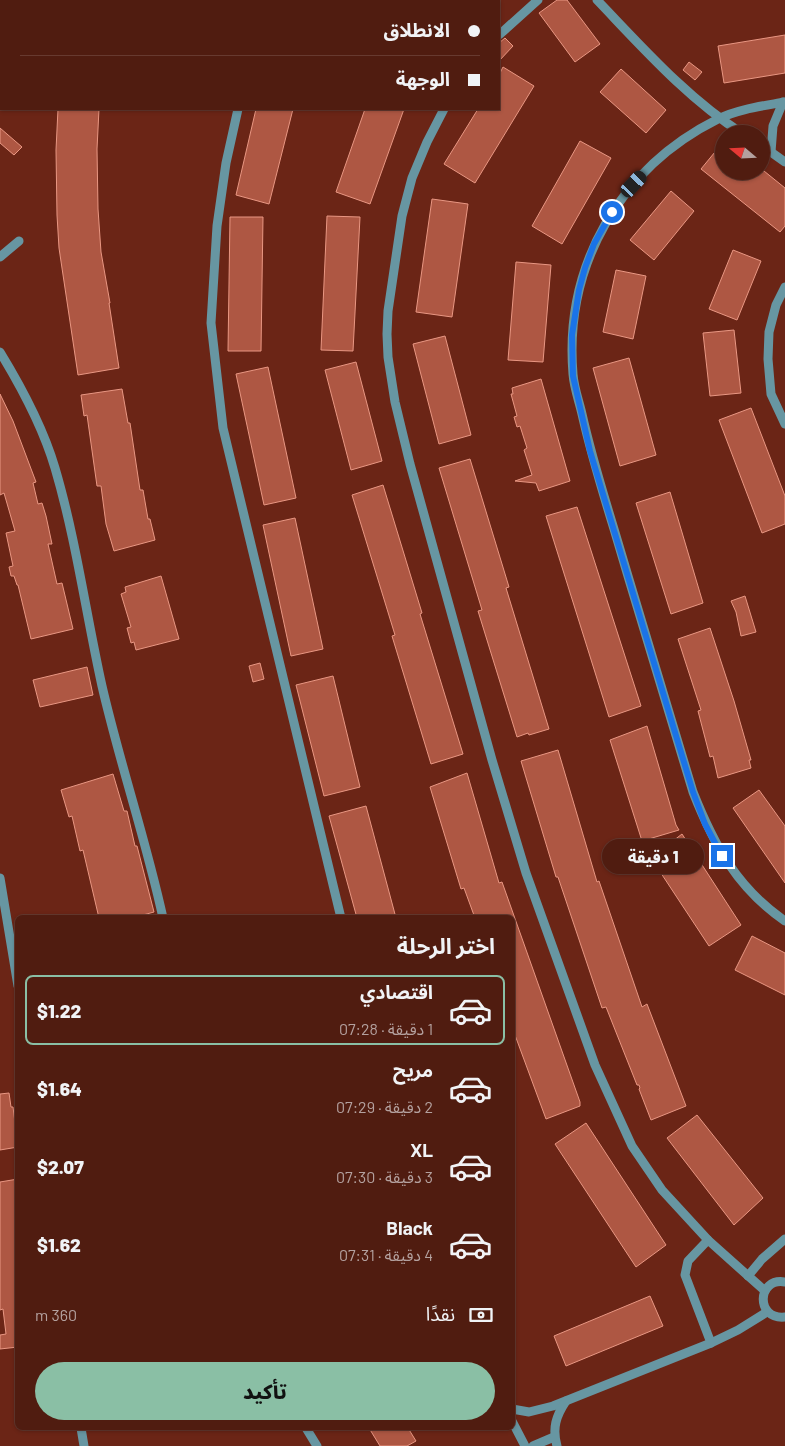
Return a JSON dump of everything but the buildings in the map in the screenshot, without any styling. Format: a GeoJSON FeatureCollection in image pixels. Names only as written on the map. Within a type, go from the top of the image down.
{"type":"FeatureCollection","features":[{"type":"Feature","properties":{"kind":"street"},"geometry":{"type":"LineString","coordinates":[[500,34],[538,0]]}},
{"type":"Feature","properties":{"kind":"street"},"geometry":{"type":"LineString","coordinates":[[597,0],[674,80],[730,125]]}},
{"type":"Feature","properties":{"kind":"street"},"geometry":{"type":"LineString","coordinates":[[784,102],[751,108],[719,118],[685,138],[650,166],[605,223],[585,268],[579,290],[572,335],[573,376],[592,460],[693,792],[705,824],[722,856],[742,884],[771,912],[785,921]]}},
{"type":"Feature","properties":{"kind":"street"},"geometry":{"type":"LineString","coordinates":[[784,102],[773,126],[771,152],[785,162]]}},
{"type":"Feature","properties":{"kind":"street"},"geometry":{"type":"LineString","coordinates":[[238,110],[226,163],[217,226],[211,323],[223,428],[339,915]]}},
{"type":"Feature","properties":{"kind":"street"},"geometry":{"type":"LineString","coordinates":[[443,110],[427,142],[412,178],[400,226],[386,334],[395,402],[410,464],[523,864],[580,1026],[611,1103],[632,1146],[662,1190],[708,1240],[765,1291]]}},
{"type":"Feature","properties":{"kind":"street"},"geometry":{"type":"LineString","coordinates":[[0,257],[19,241]]}},
{"type":"Feature","properties":{"kind":"street"},"geometry":{"type":"LineString","coordinates":[[785,287],[776,305],[769,332],[768,359],[771,394],[785,424]]}},
{"type":"Feature","properties":{"kind":"street"},"geometry":{"type":"LineString","coordinates":[[0,352],[20,385],[55,466],[66,509],[102,687],[162,915]]}},
{"type":"Feature","properties":{"kind":"street"},"geometry":{"type":"LineString","coordinates":[[0,878],[15,968]]}},
{"type":"Feature","properties":{"kind":"street"},"geometry":{"type":"LineString","coordinates":[[748,1276],[762,1259],[785,1238]]}},
{"type":"Feature","properties":{"kind":"street"},"geometry":{"type":"LineString","coordinates":[[708,1240],[688,1261],[685,1275],[710,1343]]}},
{"type":"Feature","properties":{"kind":"street"},"geometry":{"type":"LineString","coordinates":[[785,1282],[775,1282],[765,1291],[763,1302],[768,1312],[777,1317],[785,1317]]}},
{"type":"Feature","properties":{"kind":"street"},"geometry":{"type":"LineString","coordinates":[[515,1410],[529,1412],[566,1401],[710,1343],[738,1330],[768,1312]]}},
{"type":"Feature","properties":{"kind":"street"},"geometry":{"type":"LineString","coordinates":[[533,1446],[555,1441],[556,1419],[566,1401]]}},
{"type":"Feature","properties":{"kind":"street"},"geometry":{"type":"LineString","coordinates":[[515,1427],[525,1446]]}},
{"type":"Feature","properties":{"kind":"street"},"geometry":{"type":"LineString","coordinates":[[81,1430],[84,1446]]}},
{"type":"Feature","properties":{"kind":"street"},"geometry":{"type":"LineString","coordinates":[[307,1430],[317,1446]]}},
{"type":"Feature","properties":{"kind":"route"},"geometry":{"type":"LineString","coordinates":[[612,212],[594,244],[579,290],[572,335],[573,376],[590,451],[693,792],[705,824],[722,856]]}}]}
